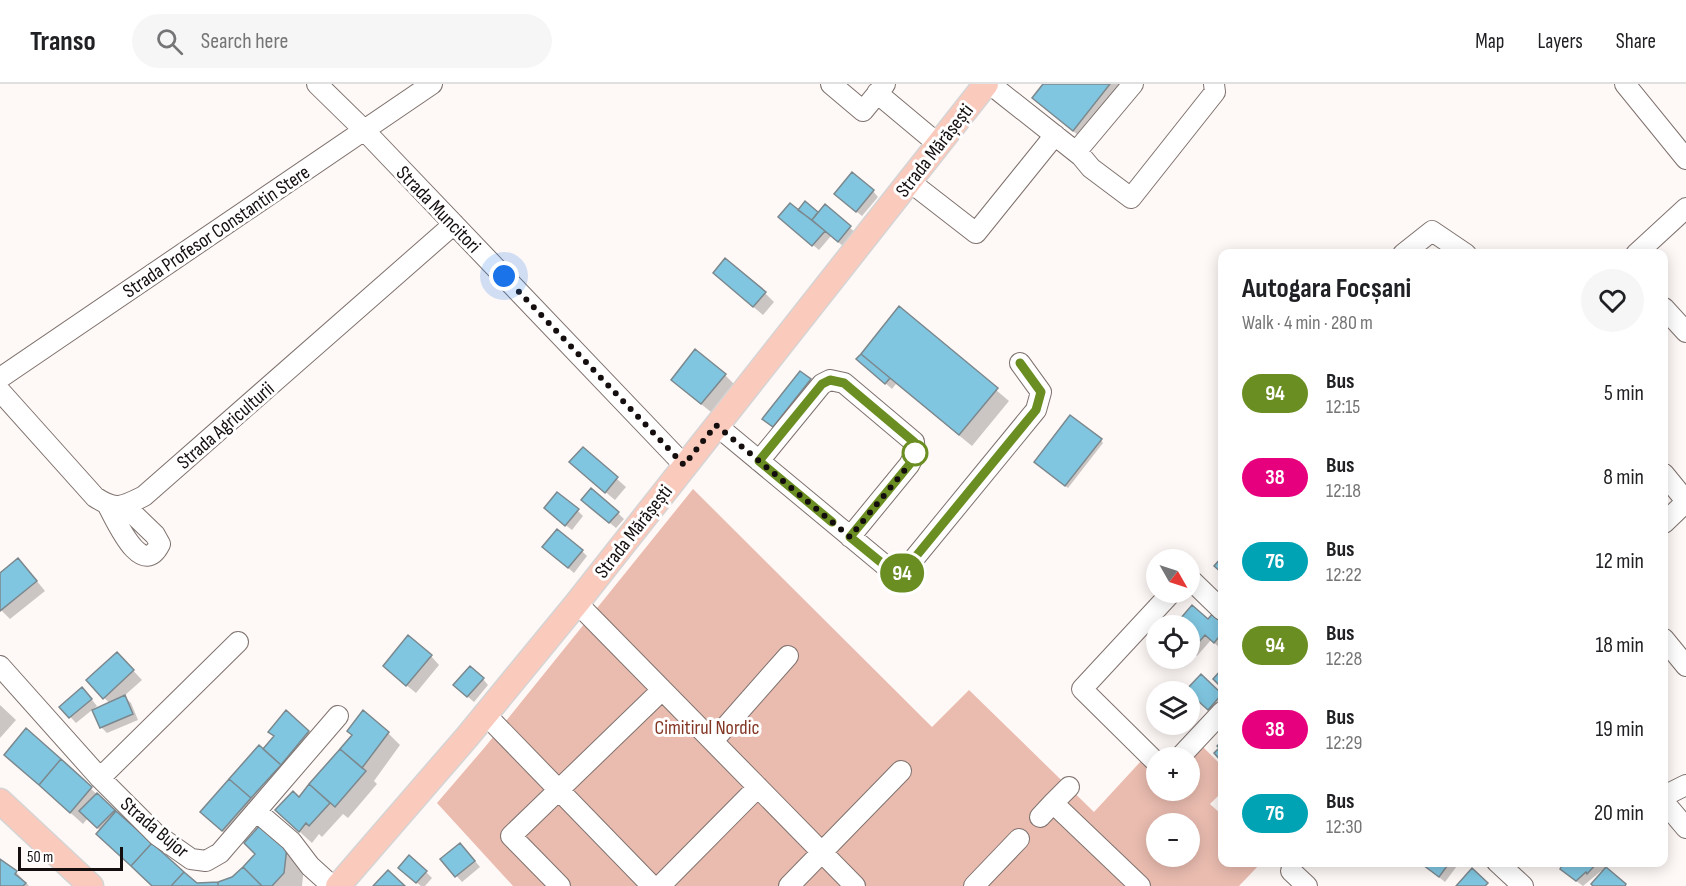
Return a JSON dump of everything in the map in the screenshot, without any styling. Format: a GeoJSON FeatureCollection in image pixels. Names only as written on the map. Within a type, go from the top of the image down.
{"type":"FeatureCollection","features":[{"type":"Feature","properties":{"kind":"main road","name":"Strada Mărășești"},"geometry":{"type":"LineString","coordinates":[[338,886],[576,603],[938,144],[988,84]]}},
{"type":"Feature","properties":{"kind":"main road"},"geometry":{"type":"LineString","coordinates":[[0,801],[91,886]]}},
{"type":"Feature","properties":{"kind":"street","name":"Strada Muncitori"},"geometry":{"type":"LineString","coordinates":[[317,84],[364,130],[684,465]]}},
{"type":"Feature","properties":{"kind":"street","name":"Strada Profesor Constantin Stere"},"geometry":{"type":"LineString","coordinates":[[0,378],[432,84]]}},
{"type":"Feature","properties":{"kind":"street"},"geometry":{"type":"LineString","coordinates":[[831,84],[863,111],[881,89],[938,144]]}},
{"type":"Feature","properties":{"kind":"street"},"geometry":{"type":"LineString","coordinates":[[988,84],[1056,135],[1090,168],[1131,198],[1215,92],[1214,84]]}},
{"type":"Feature","properties":{"kind":"street"},"geometry":{"type":"LineString","coordinates":[[1076,152],[1132,84]]}},
{"type":"Feature","properties":{"kind":"street"},"geometry":{"type":"LineString","coordinates":[[1625,84],[1686,159]]}},
{"type":"Feature","properties":{"kind":"street"},"geometry":{"type":"LineString","coordinates":[[909,181],[976,233],[1056,135]]}},
{"type":"Feature","properties":{"kind":"street"},"geometry":{"type":"LineString","coordinates":[[1641,249],[1686,208]]}},
{"type":"Feature","properties":{"kind":"street","name":"Strada Agriculturii"},"geometry":{"type":"LineString","coordinates":[[0,391],[95,497],[117,506],[144,496],[454,224]]}},
{"type":"Feature","properties":{"kind":"street"},"geometry":{"type":"LineString","coordinates":[[1409,249],[1432,231],[1459,249]]}},
{"type":"Feature","properties":{"kind":"street"},"geometry":{"type":"LineString","coordinates":[[1668,312],[1686,332]]}},
{"type":"Feature","properties":{"kind":"street"},"geometry":{"type":"LineString","coordinates":[[716,425],[899,577],[1036,410],[1041,392],[1020,363]]}},
{"type":"Feature","properties":{"kind":"street"},"geometry":{"type":"LineString","coordinates":[[759,461],[822,384],[830,380],[844,383],[914,442],[915,454],[909,465],[850,537]]}},
{"type":"Feature","properties":{"kind":"street"},"geometry":{"type":"LineString","coordinates":[[1668,479],[1686,502],[1668,518]]}},
{"type":"Feature","properties":{"kind":"street"},"geometry":{"type":"LineString","coordinates":[[1200,589],[1218,606]]}},
{"type":"Feature","properties":{"kind":"street"},"geometry":{"type":"LineString","coordinates":[[576,603],[855,886]]}},
{"type":"Feature","properties":{"kind":"street"},"geometry":{"type":"LineString","coordinates":[[1146,752],[1082,689],[1162,603]]}},
{"type":"Feature","properties":{"kind":"street"},"geometry":{"type":"LineString","coordinates":[[100,778],[238,642]]}},
{"type":"Feature","properties":{"kind":"street"},"geometry":{"type":"LineString","coordinates":[[1668,644],[1686,666]]}},
{"type":"Feature","properties":{"kind":"street"},"geometry":{"type":"LineString","coordinates":[[712,741],[788,656]]}},
{"type":"Feature","properties":{"kind":"street","name":"Strada Bujor"},"geometry":{"type":"LineString","coordinates":[[0,666],[100,778],[157,835],[191,859],[206,861],[220,853],[338,716]]}},
{"type":"Feature","properties":{"kind":"street"},"geometry":{"type":"LineString","coordinates":[[560,886],[511,836],[662,690]]}},
{"type":"Feature","properties":{"kind":"street"},"geometry":{"type":"LineString","coordinates":[[485,714],[652,886]]}},
{"type":"Feature","properties":{"kind":"street"},"geometry":{"type":"LineString","coordinates":[[1189,747],[1218,716]]}},
{"type":"Feature","properties":{"kind":"street"},"geometry":{"type":"LineString","coordinates":[[789,886],[901,771]]}},
{"type":"Feature","properties":{"kind":"street"},"geometry":{"type":"LineString","coordinates":[[1668,794],[1686,785]]}},
{"type":"Feature","properties":{"kind":"street"},"geometry":{"type":"LineString","coordinates":[[660,886],[758,787]]}},
{"type":"Feature","properties":{"kind":"street"},"geometry":{"type":"LineString","coordinates":[[1069,787],[1047,810],[1140,886]]}},
{"type":"Feature","properties":{"kind":"street"},"geometry":{"type":"LineString","coordinates":[[1668,807],[1686,828]]}},
{"type":"Feature","properties":{"kind":"street"},"geometry":{"type":"LineString","coordinates":[[256,810],[291,841],[310,866],[332,886]]}},
{"type":"Feature","properties":{"kind":"street"},"geometry":{"type":"LineString","coordinates":[[974,886],[1019,839]]}},
{"type":"Feature","properties":{"kind":"street"},"geometry":{"type":"LineString","coordinates":[[1502,867],[1523,886]]}},
{"type":"Feature","properties":{"kind":"street"},"geometry":{"type":"LineString","coordinates":[[1291,871],[1307,886]]}},
{"type":"Feature","properties":{"kind":"green space","name":"Cimitirul Nordic"},"geometry":{"type":"Polygon","coordinates":[[[693,489],[932,727],[969,690],[1094,812],[1142,760],[1146,763],[1146,801],[1200,801],[1199,747],[1201,745],[1218,762],[1218,796],[1210,804],[1218,811],[1218,867],[1257,867],[1239,886],[513,886],[437,803],[485,747],[693,489]]]}},
{"type":"Feature","properties":{"kind":"building"},"geometry":{"type":"Polygon","coordinates":[[[1043,84],[1110,84],[1073,131],[1032,98],[1043,84]]]}},
{"type":"Feature","properties":{"kind":"building"},"geometry":{"type":"Polygon","coordinates":[[[852,172],[874,190],[856,212],[834,194],[852,172]]]}},
{"type":"Feature","properties":{"kind":"building"},"geometry":{"type":"Polygon","coordinates":[[[805,201],[818,212],[812,220],[798,210],[805,201]]]}},
{"type":"Feature","properties":{"kind":"building"},"geometry":{"type":"Polygon","coordinates":[[[790,203],[825,231],[812,246],[778,217],[790,203]]]}},
{"type":"Feature","properties":{"kind":"building"},"geometry":{"type":"Polygon","coordinates":[[[825,204],[851,226],[838,242],[812,220],[825,204]]]}},
{"type":"Feature","properties":{"kind":"building"},"geometry":{"type":"Polygon","coordinates":[[[725,258],[766,292],[753,307],[713,273],[725,258]]]}},
{"type":"Feature","properties":{"kind":"building"},"geometry":{"type":"Polygon","coordinates":[[[899,306],[998,388],[959,435],[861,354],[899,306]]]}},
{"type":"Feature","properties":{"kind":"building"},"geometry":{"type":"Polygon","coordinates":[[[695,349],[726,374],[701,404],[671,380],[695,349]]]}},
{"type":"Feature","properties":{"kind":"building"},"geometry":{"type":"Polygon","coordinates":[[[861,354],[890,378],[885,384],[856,359],[861,354]]]}},
{"type":"Feature","properties":{"kind":"building"},"geometry":{"type":"Polygon","coordinates":[[[800,371],[811,379],[773,427],[762,419],[800,371]]]}},
{"type":"Feature","properties":{"kind":"building"},"geometry":{"type":"Polygon","coordinates":[[[1070,415],[1102,439],[1065,486],[1034,462],[1070,415]]]}},
{"type":"Feature","properties":{"kind":"building"},"geometry":{"type":"Polygon","coordinates":[[[583,447],[618,477],[605,493],[569,462],[583,447]]]}},
{"type":"Feature","properties":{"kind":"building"},"geometry":{"type":"Polygon","coordinates":[[[591,488],[619,512],[609,523],[581,500],[591,488]]]}},
{"type":"Feature","properties":{"kind":"building"},"geometry":{"type":"Polygon","coordinates":[[[557,492],[579,509],[565,526],[544,508],[557,492]]]}},
{"type":"Feature","properties":{"kind":"building"},"geometry":{"type":"Polygon","coordinates":[[[557,529],[583,550],[568,568],[542,547],[557,529]]]}},
{"type":"Feature","properties":{"kind":"building"},"geometry":{"type":"Polygon","coordinates":[[[18,558],[37,581],[0,611],[0,573],[18,558]]]}},
{"type":"Feature","properties":{"kind":"building"},"geometry":{"type":"Polygon","coordinates":[[[1192,605],[1208,619],[1214,612],[1218,616],[1218,638],[1214,643],[1205,635],[1200,641],[1200,615],[1183,615],[1192,605]]]}},
{"type":"Feature","properties":{"kind":"building"},"geometry":{"type":"Polygon","coordinates":[[[408,635],[432,655],[406,686],[383,666],[408,635]]]}},
{"type":"Feature","properties":{"kind":"building"},"geometry":{"type":"Polygon","coordinates":[[[117,652],[134,670],[103,699],[86,680],[117,652]]]}},
{"type":"Feature","properties":{"kind":"building"},"geometry":{"type":"Polygon","coordinates":[[[470,666],[484,678],[467,697],[453,685],[470,666]]]}},
{"type":"Feature","properties":{"kind":"building"},"geometry":{"type":"Polygon","coordinates":[[[1218,673],[1218,684],[1213,679],[1218,673]]]}},
{"type":"Feature","properties":{"kind":"building"},"geometry":{"type":"Polygon","coordinates":[[[1201,674],[1218,690],[1218,699],[1208,710],[1200,703],[1200,681],[1194,681],[1201,674]]]}},
{"type":"Feature","properties":{"kind":"building"},"geometry":{"type":"Polygon","coordinates":[[[82,687],[92,699],[69,718],[59,707],[82,687]]]}},
{"type":"Feature","properties":{"kind":"building"},"geometry":{"type":"Polygon","coordinates":[[[125,695],[133,714],[100,728],[92,710],[125,695]]]}},
{"type":"Feature","properties":{"kind":"building"},"geometry":{"type":"Polygon","coordinates":[[[286,710],[309,731],[281,765],[263,749],[274,736],[268,732],[286,710]]]}},
{"type":"Feature","properties":{"kind":"building"},"geometry":{"type":"Polygon","coordinates":[[[363,710],[389,732],[362,768],[340,749],[352,735],[347,731],[363,710]]]}},
{"type":"Feature","properties":{"kind":"building"},"geometry":{"type":"Polygon","coordinates":[[[26,728],[61,759],[39,785],[4,755],[26,728]]]}},
{"type":"Feature","properties":{"kind":"building"},"geometry":{"type":"Polygon","coordinates":[[[259,745],[281,765],[251,798],[229,779],[259,745]]]}},
{"type":"Feature","properties":{"kind":"building"},"geometry":{"type":"Polygon","coordinates":[[[340,749],[366,771],[335,807],[309,784],[340,749]]]}},
{"type":"Feature","properties":{"kind":"building"},"geometry":{"type":"Polygon","coordinates":[[[61,759],[92,787],[70,813],[39,785],[61,759]]]}},
{"type":"Feature","properties":{"kind":"building"},"geometry":{"type":"Polygon","coordinates":[[[229,779],[251,798],[222,831],[200,812],[229,779]]]}},
{"type":"Feature","properties":{"kind":"building"},"geometry":{"type":"Polygon","coordinates":[[[309,784],[330,803],[309,826],[306,823],[299,832],[275,810],[293,791],[299,797],[309,784]]]}},
{"type":"Feature","properties":{"kind":"building"},"geometry":{"type":"Polygon","coordinates":[[[97,793],[115,810],[97,828],[79,811],[97,793]]]}},
{"type":"Feature","properties":{"kind":"building"},"geometry":{"type":"Polygon","coordinates":[[[116,811],[152,843],[131,866],[96,834],[116,811]]]}},
{"type":"Feature","properties":{"kind":"building"},"geometry":{"type":"Polygon","coordinates":[[[262,823],[287,847],[284,873],[272,886],[262,886],[243,867],[255,854],[244,843],[262,823]]]}},
{"type":"Feature","properties":{"kind":"building"},"geometry":{"type":"Polygon","coordinates":[[[152,843],[184,872],[171,886],[152,886],[131,866],[152,843]]]}},
{"type":"Feature","properties":{"kind":"building"},"geometry":{"type":"Polygon","coordinates":[[[460,843],[475,861],[455,877],[440,859],[460,843]]]}},
{"type":"Feature","properties":{"kind":"building"},"geometry":{"type":"Polygon","coordinates":[[[409,855],[427,871],[416,883],[398,868],[409,855]]]}},
{"type":"Feature","properties":{"kind":"building"},"geometry":{"type":"Polygon","coordinates":[[[0,859],[17,871],[15,874],[26,883],[23,886],[0,886],[0,859]]]}},
{"type":"Feature","properties":{"kind":"building"},"geometry":{"type":"Polygon","coordinates":[[[243,867],[262,886],[218,886],[218,882],[232,877],[243,867]]]}},
{"type":"Feature","properties":{"kind":"building"},"geometry":{"type":"Polygon","coordinates":[[[1426,867],[1446,867],[1439,877],[1426,867]]]}},
{"type":"Feature","properties":{"kind":"building"},"geometry":{"type":"Polygon","coordinates":[[[1561,867],[1593,867],[1576,881],[1560,869],[1561,867]]]}},
{"type":"Feature","properties":{"kind":"building"},"geometry":{"type":"Polygon","coordinates":[[[1606,867],[1626,884],[1625,886],[1593,886],[1591,884],[1606,867]]]}},
{"type":"Feature","properties":{"kind":"building"},"geometry":{"type":"Polygon","coordinates":[[[1472,868],[1488,883],[1485,886],[1456,886],[1472,868]]]}},
{"type":"Feature","properties":{"kind":"building"},"geometry":{"type":"Polygon","coordinates":[[[388,870],[405,886],[373,886],[388,870]]]}},
{"type":"Feature","properties":{"kind":"building"},"geometry":{"type":"Polygon","coordinates":[[[184,872],[197,883],[218,882],[218,886],[171,886],[184,872]]]}},
{"type":"Feature","properties":{"kind":"bus line","name":"94"},"geometry":{"type":"LineString","coordinates":[[832,522],[759,461],[822,384],[830,380],[844,383],[914,442],[915,454],[909,465],[850,537],[899,577],[1036,410],[1041,392],[1020,363]]}},
{"type":"Feature","properties":{"kind":"route"},"geometry":{"type":"LineString","coordinates":[[504,276],[684,465],[716,425],[850,537],[909,465],[915,453]]}}]}
